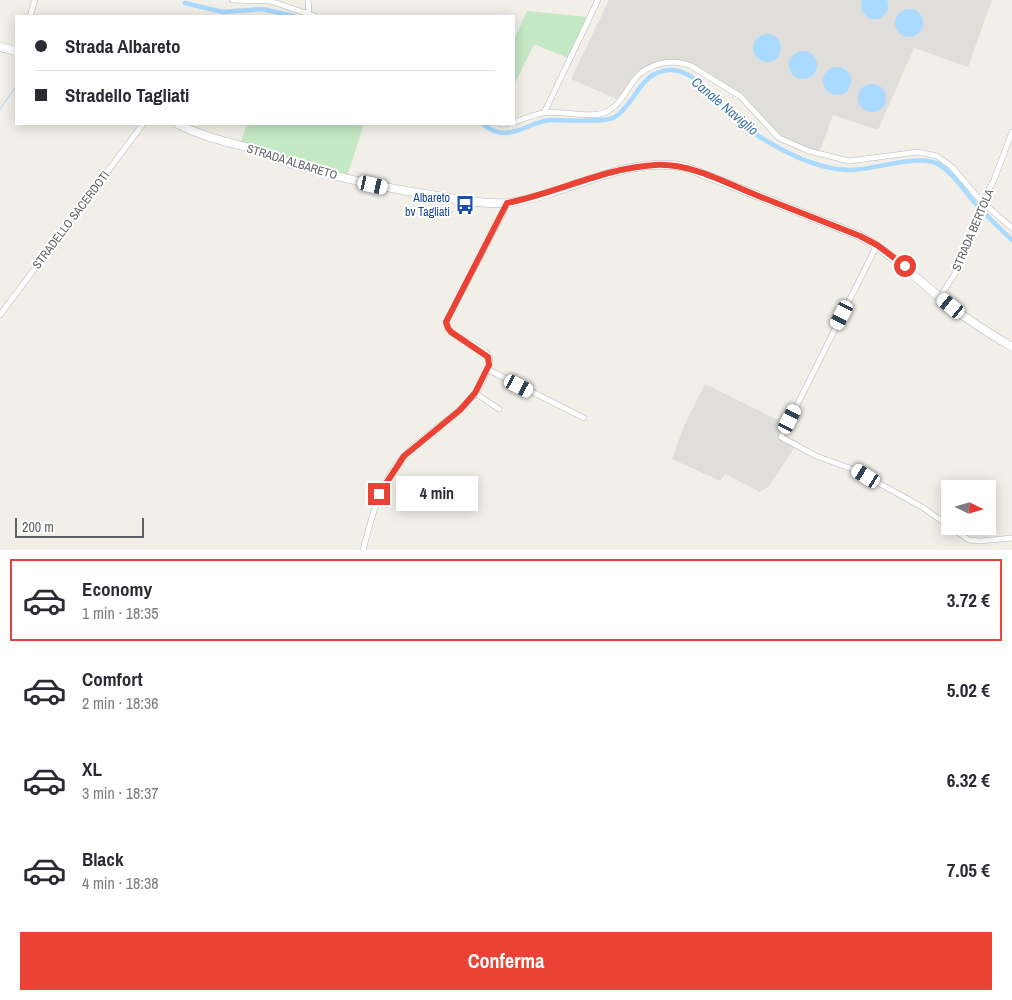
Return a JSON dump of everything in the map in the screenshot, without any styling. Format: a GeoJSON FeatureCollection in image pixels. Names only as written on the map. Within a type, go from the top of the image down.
{"type":"FeatureCollection","features":[{"type":"Feature","properties":{"kind":"street"},"geometry":{"type":"LineString","coordinates":[[30,15],[36,0]]}},
{"type":"Feature","properties":{"kind":"street"},"geometry":{"type":"LineString","coordinates":[[232,0],[270,1],[312,15]]}},
{"type":"Feature","properties":{"kind":"street"},"geometry":{"type":"LineString","coordinates":[[308,0],[312,15]]}},
{"type":"Feature","properties":{"kind":"street"},"geometry":{"type":"LineString","coordinates":[[544,113],[598,0]]}},
{"type":"Feature","properties":{"kind":"street"},"geometry":{"type":"LineString","coordinates":[[0,48],[15,51]]}},
{"type":"Feature","properties":{"kind":"street"},"geometry":{"type":"LineString","coordinates":[[515,122],[544,113],[605,113],[616,104],[636,78],[644,72],[663,63],[683,64],[691,66],[736,93],[773,133],[790,144],[829,158],[849,161],[918,152],[932,154],[952,167],[982,202],[1012,228]]}},
{"type":"Feature","properties":{"kind":"street","name":"STRADELLO SACERDOTI"},"geometry":{"type":"LineString","coordinates":[[0,315],[142,125]]}},
{"type":"Feature","properties":{"kind":"street","name":"STRADA ALBARETO"},"geometry":{"type":"LineString","coordinates":[[180,125],[211,138],[250,148],[293,165],[416,193],[465,200],[507,203],[538,196],[628,169],[654,165],[674,165],[712,177],[860,236],[877,245],[905,266],[962,315],[1012,347]]}},
{"type":"Feature","properties":{"kind":"street","name":"STRADA BERTOLA"},"geometry":{"type":"LineString","coordinates":[[940,297],[960,267],[982,202],[994,180],[1012,132]]}},
{"type":"Feature","properties":{"kind":"street"},"geometry":{"type":"LineString","coordinates":[[363,550],[379,494],[404,456],[460,410],[475,393],[490,362],[487,355],[451,332],[446,322],[507,203]]}},
{"type":"Feature","properties":{"kind":"street"},"geometry":{"type":"LineString","coordinates":[[877,245],[781,437],[816,456],[856,470],[922,507],[968,540],[980,541],[1012,538]]}},
{"type":"Feature","properties":{"kind":"street"},"geometry":{"type":"LineString","coordinates":[[487,369],[584,418]]}},
{"type":"Feature","properties":{"kind":"street"},"geometry":{"type":"LineString","coordinates":[[475,393],[499,408]]}},
{"type":"Feature","properties":{"kind":"shaded area"},"geometry":{"type":"Polygon","coordinates":[[[609,0],[992,0],[968,67],[914,48],[878,130],[833,115],[819,153],[781,137],[746,100],[689,63],[674,60],[659,62],[644,69],[635,74],[619,100],[571,79],[609,0]]]}},
{"type":"Feature","properties":{"kind":"shaded area"},"geometry":{"type":"Polygon","coordinates":[[[705,384],[788,425],[785,434],[798,442],[768,487],[760,492],[725,474],[720,481],[672,459],[684,426],[705,384]]]}},
{"type":"Feature","properties":{"kind":"green space"},"geometry":{"type":"Polygon","coordinates":[[[527,11],[587,17],[568,58],[534,44],[515,83],[515,38],[527,11]]]}},
{"type":"Feature","properties":{"kind":"green space"},"geometry":{"type":"Polygon","coordinates":[[[247,125],[364,125],[347,176],[292,162],[240,144],[247,125]]]}},
{"type":"Feature","properties":{"kind":"water"},"geometry":{"type":"Polygon","coordinates":[[[862,0],[887,0],[887,11],[879,19],[869,19],[861,10],[862,0]]]}},
{"type":"Feature","properties":{"kind":"water"},"geometry":{"type":"Polygon","coordinates":[[[909,9],[919,13],[923,23],[919,33],[909,37],[899,33],[895,23],[899,13],[909,9]]]}},
{"type":"Feature","properties":{"kind":"water"},"geometry":{"type":"Polygon","coordinates":[[[767,34],[777,38],[781,48],[777,58],[767,62],[757,58],[753,48],[757,38],[767,34]]]}},
{"type":"Feature","properties":{"kind":"water"},"geometry":{"type":"Polygon","coordinates":[[[803,51],[813,55],[817,65],[813,75],[803,79],[793,75],[789,65],[793,55],[803,51]]]}},
{"type":"Feature","properties":{"kind":"water"},"geometry":{"type":"Polygon","coordinates":[[[837,67],[847,71],[851,81],[847,91],[837,95],[827,91],[823,81],[827,71],[837,67]]]}},
{"type":"Feature","properties":{"kind":"water"},"geometry":{"type":"Polygon","coordinates":[[[872,84],[882,88],[886,98],[882,108],[872,112],[862,108],[858,98],[862,88],[872,84]]]}},
{"type":"Feature","properties":{"kind":"waterway","name":"Canale Naviglio"},"geometry":{"type":"LineString","coordinates":[[185,3],[223,12],[262,9],[289,15]]}},
{"type":"Feature","properties":{"kind":"waterway","name":"Canale Naviglio"},"geometry":{"type":"LineString","coordinates":[[484,125],[492,130],[504,133],[551,120],[594,121],[610,119],[622,111],[645,81],[652,76],[661,71],[680,71],[698,81],[747,129],[779,148],[807,161],[848,170],[919,160],[938,164],[953,177],[974,202],[1012,240]]}},
{"type":"Feature","properties":{"kind":"waterway"},"geometry":{"type":"LineString","coordinates":[[0,109],[15,87]]}},
{"type":"Feature","properties":{"kind":"place","name":"Albareto bv Tagliati"},"geometry":{"type":"Point","coordinates":[465,205]}},
{"type":"Feature","properties":{"kind":"route"},"geometry":{"type":"LineString","coordinates":[[379,494],[404,456],[460,410],[475,393],[489,365],[490,362],[487,355],[451,332],[446,322],[507,203],[538,196],[628,169],[665,164],[674,165],[712,177],[860,236],[877,245],[905,266]]}}]}
